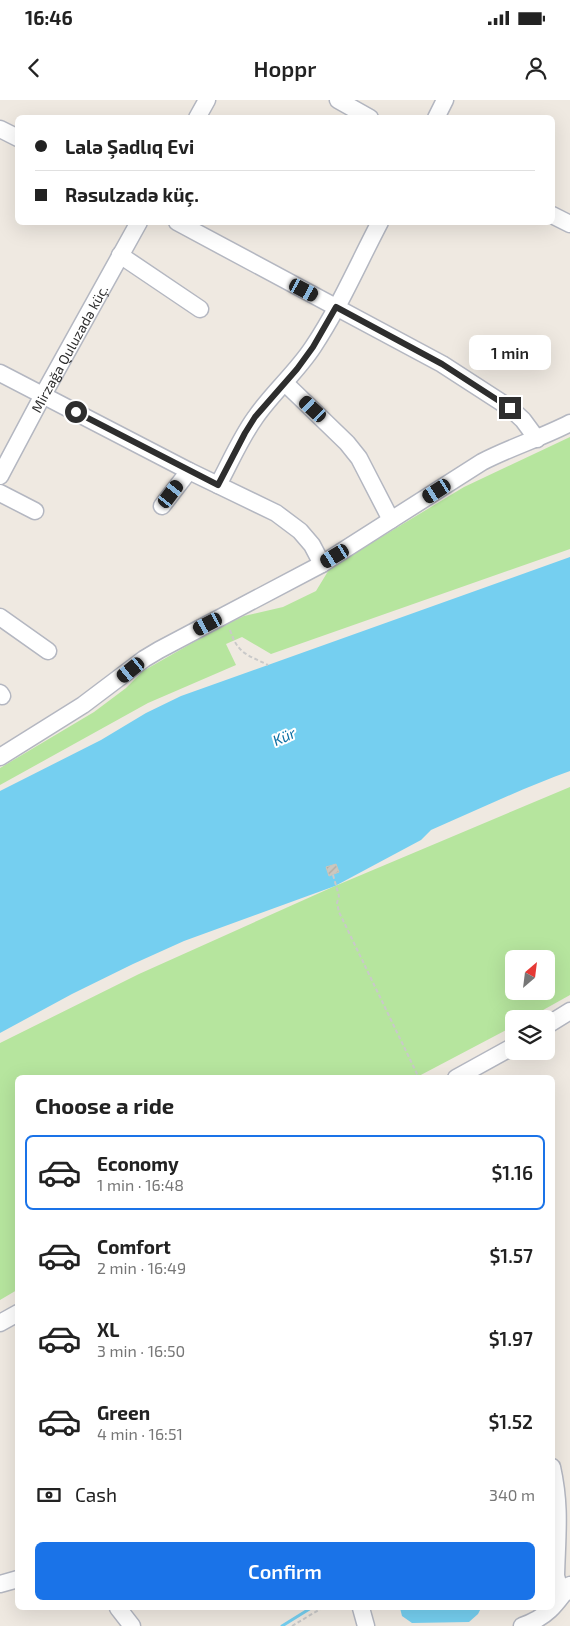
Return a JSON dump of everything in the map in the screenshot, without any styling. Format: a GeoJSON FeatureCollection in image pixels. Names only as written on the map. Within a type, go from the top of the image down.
{"type":"FeatureCollection","features":[{"type":"Feature","properties":{"kind":"street"},"geometry":{"type":"LineString","coordinates":[[199,115],[207,100]]}},
{"type":"Feature","properties":{"kind":"street"},"geometry":{"type":"LineString","coordinates":[[338,100],[365,115]]}},
{"type":"Feature","properties":{"kind":"street"},"geometry":{"type":"LineString","coordinates":[[438,115],[445,100]]}},
{"type":"Feature","properties":{"kind":"street"},"geometry":{"type":"LineString","coordinates":[[0,129],[15,136]]}},
{"type":"Feature","properties":{"kind":"street"},"geometry":{"type":"LineString","coordinates":[[555,216],[570,224]]}},
{"type":"Feature","properties":{"kind":"street","name":"Mirzağa Quluzadə küç."},"geometry":{"type":"LineString","coordinates":[[0,476],[137,225]]}},
{"type":"Feature","properties":{"kind":"street"},"geometry":{"type":"LineString","coordinates":[[183,225],[442,364],[494,398],[523,420],[537,439]]}},
{"type":"Feature","properties":{"kind":"street"},"geometry":{"type":"LineString","coordinates":[[218,485],[255,417],[313,347],[378,225]]}},
{"type":"Feature","properties":{"kind":"street"},"geometry":{"type":"LineString","coordinates":[[120,255],[200,309]]}},
{"type":"Feature","properties":{"kind":"street"},"geometry":{"type":"LineString","coordinates":[[0,373],[189,471],[276,513],[288,521],[312,545],[322,564]]}},
{"type":"Feature","properties":{"kind":"street"},"geometry":{"type":"LineString","coordinates":[[285,383],[348,443],[359,458],[391,520]]}},
{"type":"Feature","properties":{"kind":"street"},"geometry":{"type":"LineString","coordinates":[[0,757],[84,705],[144,659],[322,564],[482,462],[570,423]]}},
{"type":"Feature","properties":{"kind":"street"},"geometry":{"type":"LineString","coordinates":[[162,506],[189,471]]}},
{"type":"Feature","properties":{"kind":"street"},"geometry":{"type":"LineString","coordinates":[[0,494],[35,511]]}},
{"type":"Feature","properties":{"kind":"street"},"geometry":{"type":"LineString","coordinates":[[0,617],[48,651]]}},
{"type":"Feature","properties":{"kind":"street"},"geometry":{"type":"LineString","coordinates":[[555,1021],[570,1012]]}},
{"type":"Feature","properties":{"kind":"street"},"geometry":{"type":"LineString","coordinates":[[461,1075],[505,1051]]}},
{"type":"Feature","properties":{"kind":"street"},"geometry":{"type":"LineString","coordinates":[[0,1323],[15,1316]]}},
{"type":"Feature","properties":{"kind":"street"},"geometry":{"type":"LineString","coordinates":[[555,1478],[558,1490],[559,1514],[556,1576],[558,1584],[567,1589],[555,1605]]}},
{"type":"Feature","properties":{"kind":"street"},"geometry":{"type":"LineString","coordinates":[[0,1584],[15,1580]]}},
{"type":"Feature","properties":{"kind":"street"},"geometry":{"type":"LineString","coordinates":[[120,1610],[132,1626]]}},
{"type":"Feature","properties":{"kind":"street"},"geometry":{"type":"LineString","coordinates":[[362,1610],[366,1626]]}},
{"type":"Feature","properties":{"kind":"street"},"geometry":{"type":"LineString","coordinates":[[522,1626],[539,1620],[551,1610]]}},
{"type":"Feature","properties":{"kind":"path"},"geometry":{"type":"LineString","coordinates":[[224,616],[235,644],[241,652],[268,665]]}},
{"type":"Feature","properties":{"kind":"path"},"geometry":{"type":"LineString","coordinates":[[333,875],[339,896],[337,903],[339,912],[418,1075]]}},
{"type":"Feature","properties":{"kind":"path"},"geometry":{"type":"LineString","coordinates":[[292,1626],[319,1610]]}},
{"type":"Feature","properties":{"kind":"green space"},"geometry":{"type":"Polygon","coordinates":[[[570,437],[570,549],[271,654],[242,637],[226,644],[236,665],[148,703],[0,785],[0,768],[94,712],[126,688],[143,671],[215,630],[244,616],[283,607],[316,591],[330,568],[464,487],[570,437]]]}},
{"type":"Feature","properties":{"kind":"green space"},"geometry":{"type":"Polygon","coordinates":[[[570,787],[570,995],[543,1010],[505,1010],[505,1031],[421,1075],[15,1075],[15,1291],[0,1300],[0,1043],[139,974],[335,886],[570,787]]]}},
{"type":"Feature","properties":{"kind":"water","name":"Kür"},"geometry":{"type":"Polygon","coordinates":[[[570,557],[570,771],[431,830],[421,840],[335,886],[184,941],[133,964],[0,1033],[0,791],[101,740],[146,713],[181,696],[570,557]]]}},
{"type":"Feature","properties":{"kind":"water"},"geometry":{"type":"Polygon","coordinates":[[[400,1610],[480,1610],[469,1622],[412,1623],[402,1616],[400,1610]]]}},
{"type":"Feature","properties":{"kind":"building"},"geometry":{"type":"Polygon","coordinates":[[[336,864],[339,872],[329,876],[326,867],[336,864]]]}},
{"type":"Feature","properties":{"kind":"waterway"},"geometry":{"type":"LineString","coordinates":[[282,1626],[308,1610]]}},
{"type":"Feature","properties":{"kind":"route"},"geometry":{"type":"LineString","coordinates":[[76,412],[218,485],[255,417],[297,369],[313,347],[336,307],[442,364],[510,408]]}}]}
